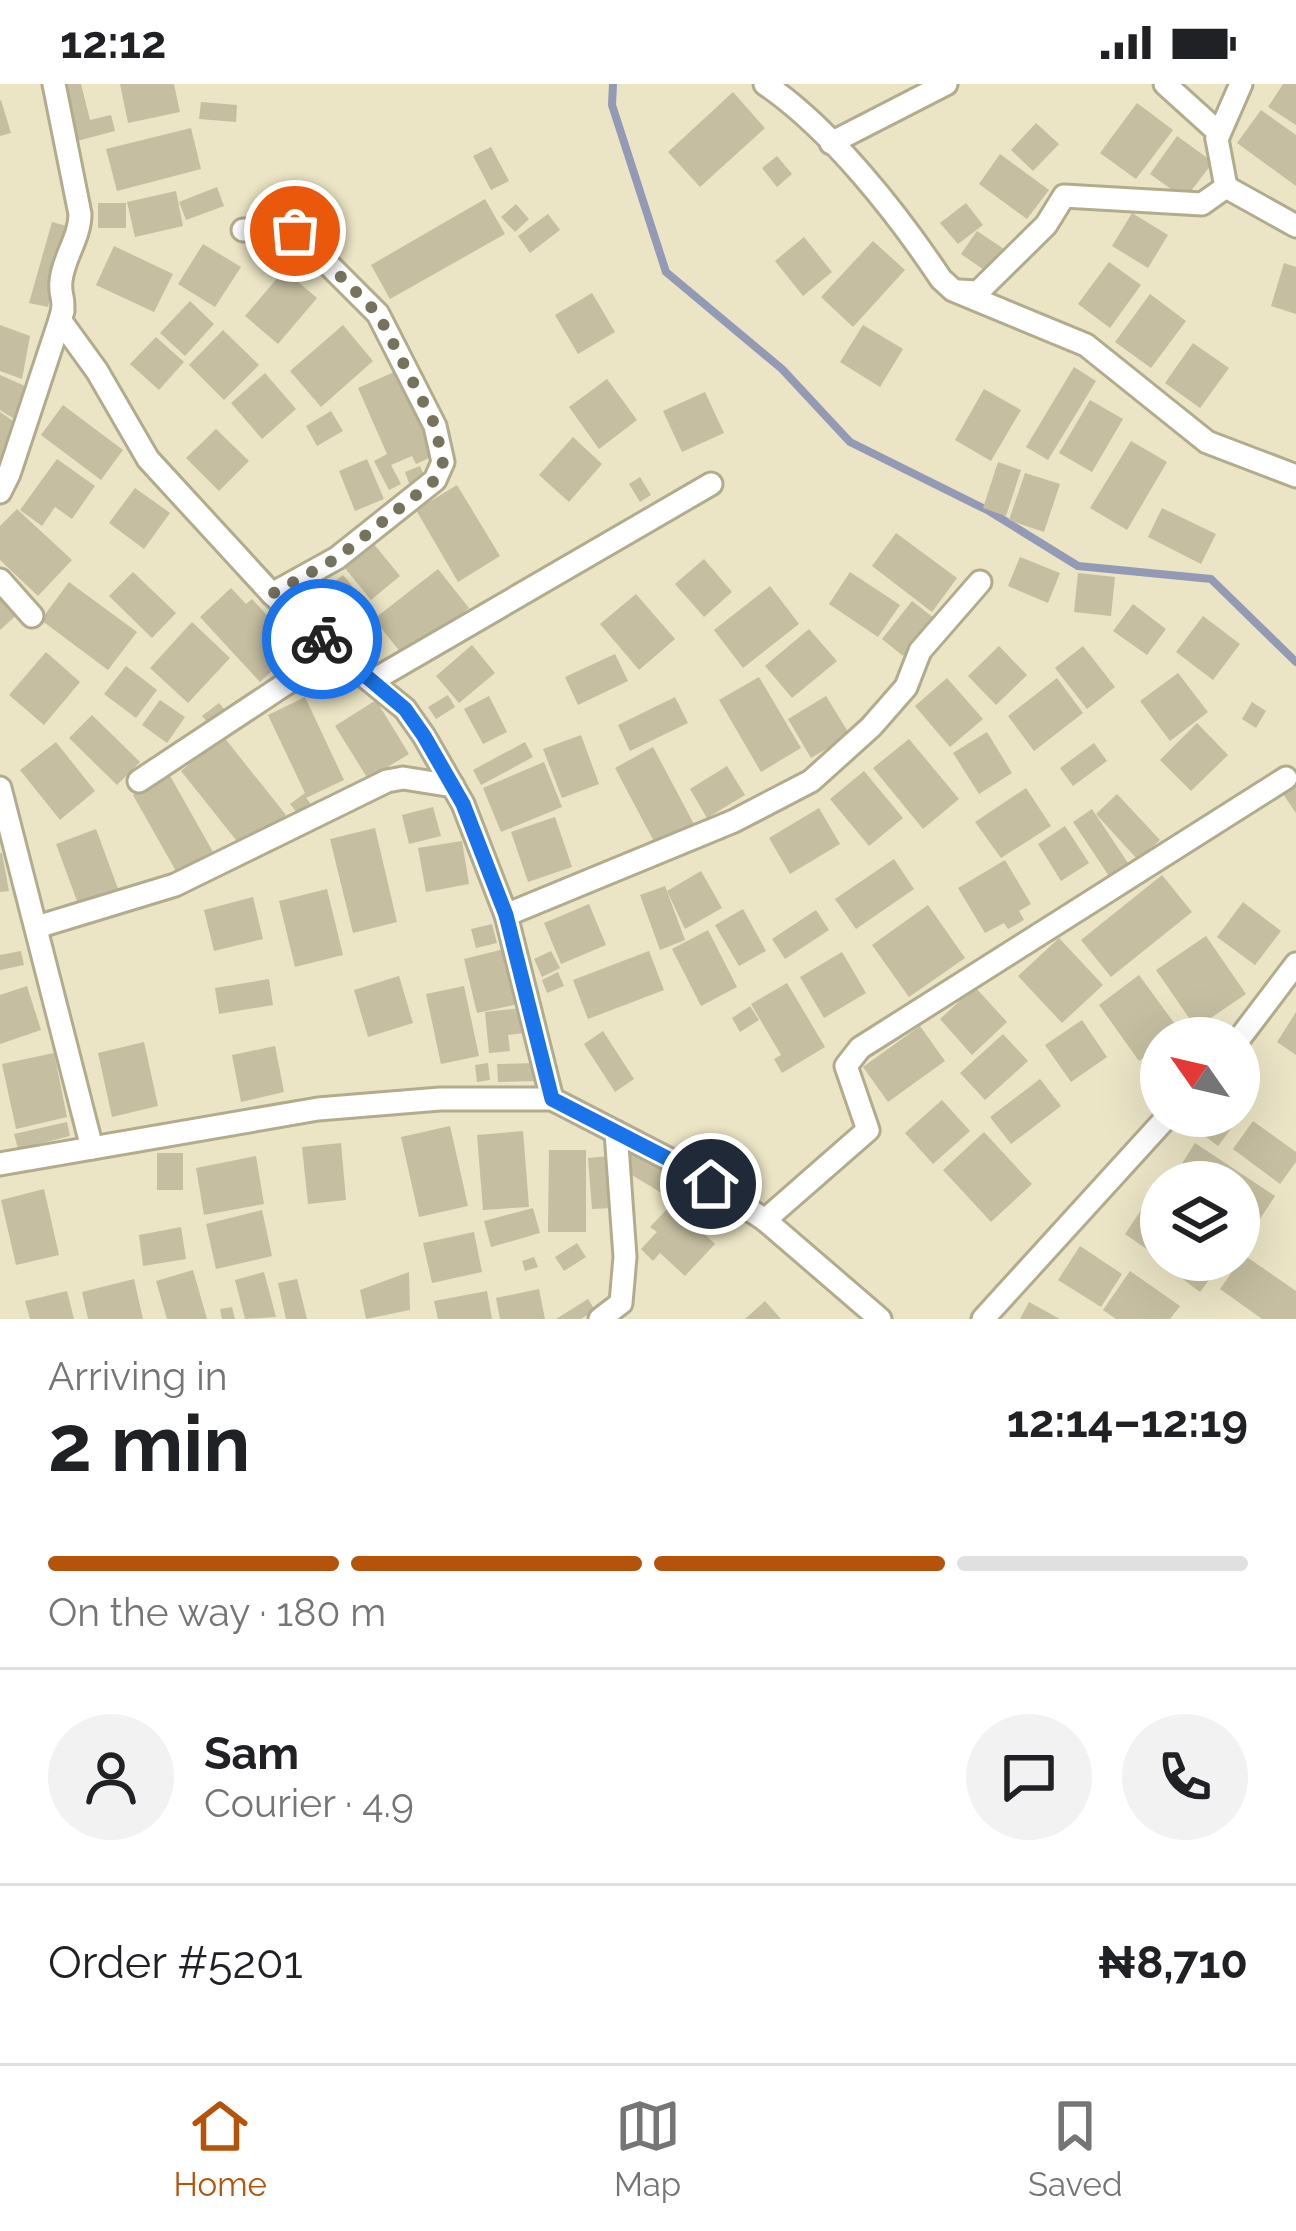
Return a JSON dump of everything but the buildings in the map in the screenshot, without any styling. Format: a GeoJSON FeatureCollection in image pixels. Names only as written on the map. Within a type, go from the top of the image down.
{"type":"FeatureCollection","features":[{"type":"Feature","properties":{"kind":"street"},"geometry":{"type":"LineString","coordinates":[[53,84],[80,214],[80,228],[60,283],[65,303],[60,320],[97,371],[136,443],[272,594],[405,709],[463,804],[506,915],[552,1099]]}},
{"type":"Feature","properties":{"kind":"street"},"geometry":{"type":"LineString","coordinates":[[765,84],[831,143],[953,290],[1086,345],[1207,442],[1296,476]]}},
{"type":"Feature","properties":{"kind":"street"},"geometry":{"type":"LineString","coordinates":[[831,143],[946,84]]}},
{"type":"Feature","properties":{"kind":"street"},"geometry":{"type":"LineString","coordinates":[[1165,84],[1217,131],[1226,187]]}},
{"type":"Feature","properties":{"kind":"street"},"geometry":{"type":"LineString","coordinates":[[1217,139],[1241,84]]}},
{"type":"Feature","properties":{"kind":"street"},"geometry":{"type":"LineString","coordinates":[[953,290],[978,292],[1046,225],[1064,196],[1202,204],[1226,187]]}},
{"type":"Feature","properties":{"kind":"street"},"geometry":{"type":"LineString","coordinates":[[1226,187],[1296,226]]}},
{"type":"Feature","properties":{"kind":"street"},"geometry":{"type":"LineString","coordinates":[[244,230],[295,231],[378,314],[435,425],[443,462],[435,480],[337,558],[272,594]]}},
{"type":"Feature","properties":{"kind":"street"},"geometry":{"type":"LineString","coordinates":[[0,492],[65,303]]}},
{"type":"Feature","properties":{"kind":"street"},"geometry":{"type":"LineString","coordinates":[[372,681],[711,484]]}},
{"type":"Feature","properties":{"kind":"street"},"geometry":{"type":"LineString","coordinates":[[0,580],[32,616]]}},
{"type":"Feature","properties":{"kind":"street"},"geometry":{"type":"LineString","coordinates":[[506,915],[734,821],[811,781],[895,700],[906,687],[920,651],[980,582]]}},
{"type":"Feature","properties":{"kind":"street"},"geometry":{"type":"LineString","coordinates":[[140,782],[287,683],[341,657]]}},
{"type":"Feature","properties":{"kind":"street"},"geometry":{"type":"LineString","coordinates":[[37,927],[175,885],[387,781],[403,778],[453,786]]}},
{"type":"Feature","properties":{"kind":"street"},"geometry":{"type":"LineString","coordinates":[[765,1220],[868,1130],[846,1066],[860,1048],[1286,778]]}},
{"type":"Feature","properties":{"kind":"street"},"geometry":{"type":"LineString","coordinates":[[0,788],[92,1148]]}},
{"type":"Feature","properties":{"kind":"street"},"geometry":{"type":"LineString","coordinates":[[1256,1017],[1296,964]]}},
{"type":"Feature","properties":{"kind":"street"},"geometry":{"type":"LineString","coordinates":[[0,1164],[318,1109],[440,1099],[552,1099],[684,1167],[765,1220],[880,1319]]}},
{"type":"Feature","properties":{"kind":"street"},"geometry":{"type":"LineString","coordinates":[[600,1319],[621,1303],[625,1257],[616,1132]]}},
{"type":"Feature","properties":{"kind":"street"},"geometry":{"type":"LineString","coordinates":[[983,1319],[1149,1137]]}},
{"type":"Feature","properties":{"kind":"waterway"},"geometry":{"type":"LineString","coordinates":[[613,84],[612,105],[666,272],[782,369],[850,442],[989,511],[1078,566],[1211,579],[1296,662]]}},
{"type":"Feature","properties":{"kind":"way so far"},"geometry":{"type":"LineString","coordinates":[[295,231],[378,314],[435,425],[443,462],[435,480],[337,558],[272,594],[322,639]]}},
{"type":"Feature","properties":{"kind":"route"},"geometry":{"type":"LineString","coordinates":[[322,639],[405,709],[463,804],[506,915],[552,1099],[711,1184]]}}]}
